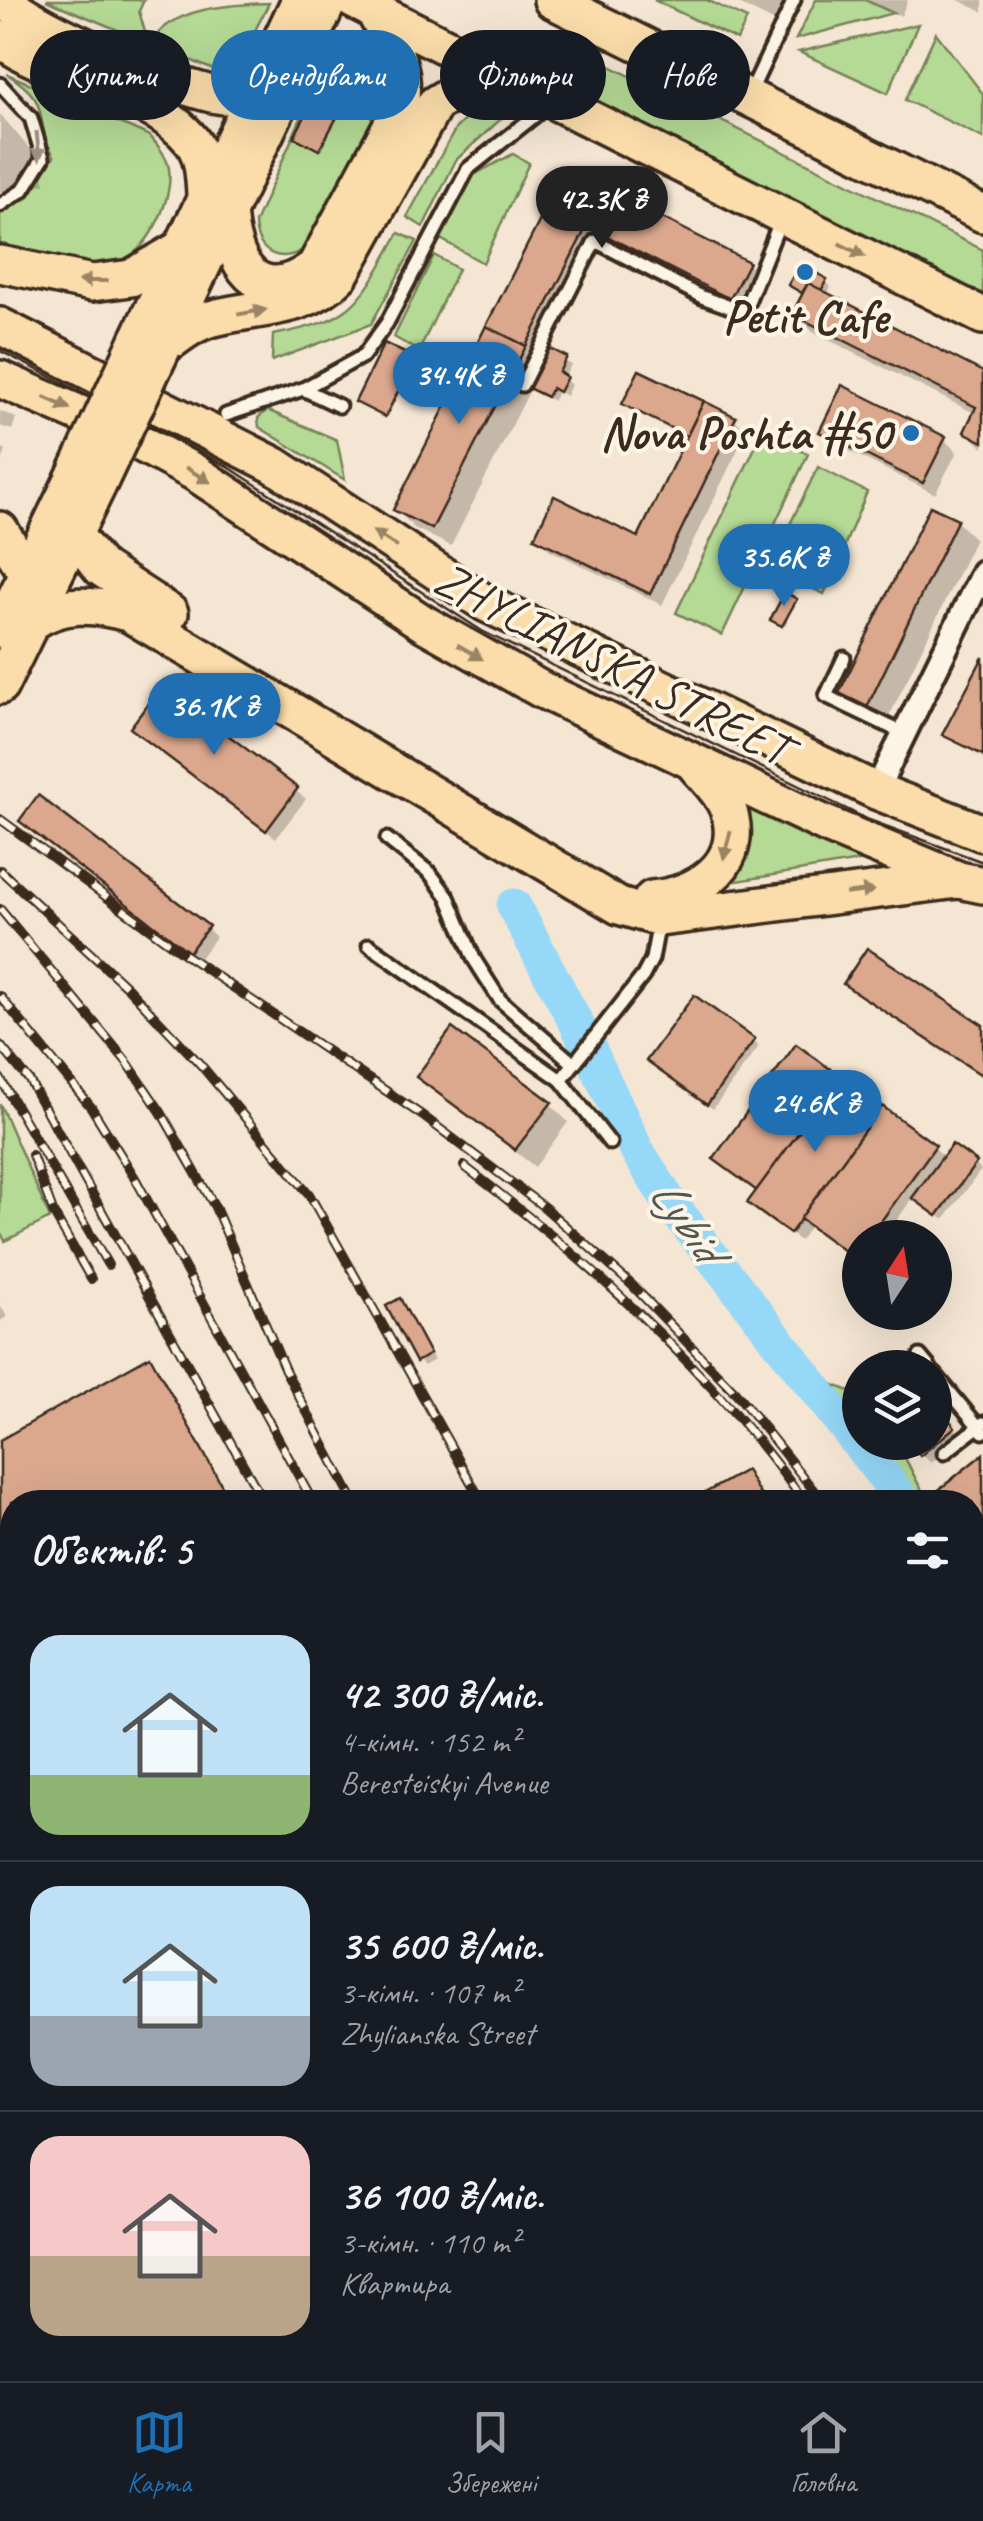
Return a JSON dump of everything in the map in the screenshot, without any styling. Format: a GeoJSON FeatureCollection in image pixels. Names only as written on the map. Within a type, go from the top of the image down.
{"type":"FeatureCollection","features":[{"type":"Feature","properties":{"kind":"main road"},"geometry":{"type":"LineString","coordinates":[[6,0],[50,30],[211,93]]}},
{"type":"Feature","properties":{"kind":"main road"},"geometry":{"type":"LineString","coordinates":[[294,30],[300,0]]}},
{"type":"Feature","properties":{"kind":"main road"},"geometry":{"type":"LineString","coordinates":[[305,30],[330,0]]}},
{"type":"Feature","properties":{"kind":"main road"},"geometry":{"type":"LineString","coordinates":[[552,0],[626,37]]}},
{"type":"Feature","properties":{"kind":"main road"},"geometry":{"type":"LineString","coordinates":[[376,4],[440,39]]}},
{"type":"Feature","properties":{"kind":"main road"},"geometry":{"type":"LineString","coordinates":[[0,39],[22,56],[165,115],[195,144],[240,268],[260,279],[281,283],[300,278],[316,267],[398,113],[404,93],[393,45],[376,4]]}},
{"type":"Feature","properties":{"kind":"main road"},"geometry":{"type":"LineString","coordinates":[[750,98],[983,214]]}},
{"type":"Feature","properties":{"kind":"main road"},"geometry":{"type":"LineString","coordinates":[[150,343],[209,320],[307,300],[323,292],[340,275],[440,101]]}},
{"type":"Feature","properties":{"kind":"main road"},"geometry":{"type":"LineString","coordinates":[[150,343],[180,249],[216,200],[245,120]]}},
{"type":"Feature","properties":{"kind":"main road"},"geometry":{"type":"LineString","coordinates":[[0,686],[28,576],[87,479],[255,120]]}},
{"type":"Feature","properties":{"kind":"main road"},"geometry":{"type":"LineString","coordinates":[[592,120],[983,316]]}},
{"type":"Feature","properties":{"kind":"main road"},"geometry":{"type":"LineString","coordinates":[[0,264],[92,283],[131,278],[180,249]]}},
{"type":"Feature","properties":{"kind":"main road","name":"ZHYLIANSKA STREET"},"geometry":{"type":"LineString","coordinates":[[0,326],[274,465],[485,603],[876,791],[982,831]]}},
{"type":"Feature","properties":{"kind":"main road","name":"ZHYLIANSKA STREET"},"geometry":{"type":"LineString","coordinates":[[0,380],[112,428],[194,472],[474,656],[692,761],[971,883]]}},
{"type":"Feature","properties":{"kind":"main road"},"geometry":{"type":"LineString","coordinates":[[16,626],[74,536],[87,479]]}},
{"type":"Feature","properties":{"kind":"main road"},"geometry":{"type":"LineString","coordinates":[[0,530],[28,576]]}},
{"type":"Feature","properties":{"kind":"main road"},"geometry":{"type":"LineString","coordinates":[[74,536],[101,568],[122,583],[556,854],[647,900],[682,896],[710,879],[730,843],[731,820],[723,799],[692,761]]}},
{"type":"Feature","properties":{"kind":"main road"},"geometry":{"type":"LineString","coordinates":[[16,626],[70,606],[100,606],[128,613],[588,891],[618,906],[660,918],[971,883]]}},
{"type":"Feature","properties":{"kind":"street"},"geometry":{"type":"LineString","coordinates":[[876,791],[983,572]]}},
{"type":"Feature","properties":{"kind":"lane"},"geometry":{"type":"LineString","coordinates":[[750,93],[794,0]]}},
{"type":"Feature","properties":{"kind":"lane"},"geometry":{"type":"LineString","coordinates":[[0,84],[31,118],[43,158],[23,190],[0,205]]}},
{"type":"Feature","properties":{"kind":"lane"},"geometry":{"type":"LineString","coordinates":[[226,416],[302,389],[363,356],[387,324],[468,169],[530,120]]}},
{"type":"Feature","properties":{"kind":"lane"},"geometry":{"type":"LineString","coordinates":[[522,385],[596,242],[702,298],[744,312],[783,215]]}},
{"type":"Feature","properties":{"kind":"lane"},"geometry":{"type":"LineString","coordinates":[[302,389],[338,406]]}},
{"type":"Feature","properties":{"kind":"lane"},"geometry":{"type":"LineString","coordinates":[[844,658],[826,696],[906,734]]}},
{"type":"Feature","properties":{"kind":"lane"},"geometry":{"type":"LineString","coordinates":[[387,839],[430,873],[448,897],[474,959],[500,1000],[578,1059]]}},
{"type":"Feature","properties":{"kind":"lane"},"geometry":{"type":"LineString","coordinates":[[561,1080],[652,959],[660,918]]}},
{"type":"Feature","properties":{"kind":"lane"},"geometry":{"type":"LineString","coordinates":[[369,946],[561,1080],[610,1143]]}},
{"type":"Feature","properties":{"kind":"lane"},"geometry":{"type":"LineString","coordinates":[[952,1394],[981,1427],[952,1447]]}},
{"type":"Feature","properties":{"kind":"green space"},"geometry":{"type":"Polygon","coordinates":[[[46,0],[144,0],[139,11],[144,30],[118,30],[46,0]]]}},
{"type":"Feature","properties":{"kind":"green space"},"geometry":{"type":"Polygon","coordinates":[[[654,0],[707,0],[747,19],[742,30],[716,30],[654,0]]]}},
{"type":"Feature","properties":{"kind":"green space"},"geometry":{"type":"Polygon","coordinates":[[[816,0],[865,0],[893,13],[796,39],[816,0]]]}},
{"type":"Feature","properties":{"kind":"green space"},"geometry":{"type":"Polygon","coordinates":[[[269,3],[255,30],[211,30],[211,69],[191,60],[191,30],[162,30],[193,13],[269,3]]]}},
{"type":"Feature","properties":{"kind":"green space"},"geometry":{"type":"Polygon","coordinates":[[[918,24],[888,93],[799,52],[918,24]]]}},
{"type":"Feature","properties":{"kind":"green space"},"geometry":{"type":"Polygon","coordinates":[[[936,33],[983,94],[983,138],[905,100],[936,33]]]}},
{"type":"Feature","properties":{"kind":"green space"},"geometry":{"type":"Polygon","coordinates":[[[606,64],[626,74],[626,118],[606,108],[606,64]]]}},
{"type":"Feature","properties":{"kind":"green space"},"geometry":{"type":"Polygon","coordinates":[[[7,74],[30,84],[30,92],[7,74]]]}},
{"type":"Feature","properties":{"kind":"green space"},"geometry":{"type":"Polygon","coordinates":[[[41,120],[113,120],[150,136],[164,155],[169,183],[161,214],[133,255],[120,263],[93,268],[39,259],[0,246],[0,212],[28,198],[54,156],[41,120]]]}},
{"type":"Feature","properties":{"kind":"green space"},"geometry":{"type":"Polygon","coordinates":[[[300,120],[375,120],[308,246],[290,255],[273,254],[260,243],[255,223],[300,120]]]}},
{"type":"Feature","properties":{"kind":"green space"},"geometry":{"type":"Polygon","coordinates":[[[464,120],[500,120],[456,160],[423,227],[407,217],[456,128],[464,120]]]}},
{"type":"Feature","properties":{"kind":"green space"},"geometry":{"type":"Polygon","coordinates":[[[629,120],[719,120],[983,250],[983,294],[629,120]]]}},
{"type":"Feature","properties":{"kind":"green space"},"geometry":{"type":"Polygon","coordinates":[[[513,154],[529,163],[483,263],[439,238],[472,176],[513,154]]]}},
{"type":"Feature","properties":{"kind":"green space"},"geometry":{"type":"Polygon","coordinates":[[[399,233],[417,241],[371,324],[272,361],[273,335],[322,322],[352,305],[374,277],[399,233]]]}},
{"type":"Feature","properties":{"kind":"green space"},"geometry":{"type":"Polygon","coordinates":[[[434,255],[458,269],[419,351],[394,337],[434,255]]]}},
{"type":"Feature","properties":{"kind":"green space"},"geometry":{"type":"Polygon","coordinates":[[[267,410],[337,440],[345,480],[259,427],[258,418],[267,410]]]}},
{"type":"Feature","properties":{"kind":"green space"},"geometry":{"type":"Polygon","coordinates":[[[762,433],[808,454],[722,635],[676,613],[762,433]]]}},
{"type":"Feature","properties":{"kind":"green space"},"geometry":{"type":"Polygon","coordinates":[[[818,467],[867,492],[824,594],[769,567],[818,467]]]}},
{"type":"Feature","properties":{"kind":"green space"},"geometry":{"type":"Polygon","coordinates":[[[739,803],[865,860],[719,884],[739,803]]]}},
{"type":"Feature","properties":{"kind":"green space"},"geometry":{"type":"Polygon","coordinates":[[[0,1104],[50,1218],[5,1241],[0,1231],[0,1104]]]}},
{"type":"Feature","properties":{"kind":"green space"},"geometry":{"type":"Polygon","coordinates":[[[822,1380],[842,1388],[842,1440],[810,1389],[822,1380]]]}},
{"type":"Feature","properties":{"kind":"green space"},"geometry":{"type":"Polygon","coordinates":[[[860,1460],[906,1460],[922,1490],[877,1490],[860,1460]]]}},
{"type":"Feature","properties":{"kind":"building"},"geometry":{"type":"Polygon","coordinates":[[[303,120],[335,120],[319,150],[294,137],[303,120]]]}},
{"type":"Feature","properties":{"kind":"building"},"geometry":{"type":"Polygon","coordinates":[[[566,169],[749,262],[730,299],[587,226],[526,346],[486,326],[566,169]]]}},
{"type":"Feature","properties":{"kind":"building","name":"Petit Cafe"},"geometry":{"type":"Polygon","coordinates":[[[800,264],[827,279],[821,291],[808,283],[802,293],[788,285],[800,264]]]}},
{"type":"Feature","properties":{"kind":"building"},"geometry":{"type":"Polygon","coordinates":[[[808,283],[983,372],[983,442],[964,432],[976,407],[792,314],[808,283]]]}},
{"type":"Feature","properties":{"kind":"building"},"geometry":{"type":"Polygon","coordinates":[[[486,326],[526,346],[432,529],[393,510],[486,326]]]}},
{"type":"Feature","properties":{"kind":"building"},"geometry":{"type":"Polygon","coordinates":[[[384,343],[415,358],[385,417],[355,402],[384,343]]]}},
{"type":"Feature","properties":{"kind":"building"},"geometry":{"type":"Polygon","coordinates":[[[547,347],[567,357],[559,372],[567,377],[559,392],[552,388],[547,397],[526,387],[547,347]]]}},
{"type":"Feature","properties":{"kind":"building"},"geometry":{"type":"Polygon","coordinates":[[[639,370],[704,401],[687,436],[622,404],[639,370]]]}},
{"type":"Feature","properties":{"kind":"building"},"geometry":{"type":"Polygon","coordinates":[[[842,385],[946,437],[923,483],[819,432],[842,385]]]}},
{"type":"Feature","properties":{"kind":"building"},"geometry":{"type":"Polygon","coordinates":[[[704,401],[736,417],[650,594],[534,538],[554,496],[638,537],[704,401]]]}},
{"type":"Feature","properties":{"kind":"building"},"geometry":{"type":"Polygon","coordinates":[[[930,506],[958,519],[867,707],[839,693],[930,506]]]}},
{"type":"Feature","properties":{"kind":"building"},"geometry":{"type":"Polygon","coordinates":[[[785,592],[797,599],[782,626],[770,620],[785,592]]]}},
{"type":"Feature","properties":{"kind":"building"},"geometry":{"type":"Polygon","coordinates":[[[983,657],[983,755],[942,735],[983,657]]]}},
{"type":"Feature","properties":{"kind":"building"},"geometry":{"type":"Polygon","coordinates":[[[162,685],[298,788],[266,831],[130,728],[162,685]]]}},
{"type":"Feature","properties":{"kind":"building"},"geometry":{"type":"Polygon","coordinates":[[[38,795],[209,926],[189,952],[19,821],[38,795]]]}},
{"type":"Feature","properties":{"kind":"building"},"geometry":{"type":"Polygon","coordinates":[[[867,948],[983,1025],[983,1076],[843,984],[867,948]]]}},
{"type":"Feature","properties":{"kind":"building"},"geometry":{"type":"Polygon","coordinates":[[[694,995],[755,1039],[707,1105],[646,1061],[694,995]]]}},
{"type":"Feature","properties":{"kind":"building"},"geometry":{"type":"Polygon","coordinates":[[[452,1028],[552,1102],[515,1150],[416,1077],[452,1028]]]}},
{"type":"Feature","properties":{"kind":"building"},"geometry":{"type":"Polygon","coordinates":[[[796,1044],[840,1076],[757,1191],[713,1159],[796,1044]]]}},
{"type":"Feature","properties":{"kind":"building"},"geometry":{"type":"Polygon","coordinates":[[[840,1076],[882,1106],[790,1234],[747,1203],[840,1076]]]}},
{"type":"Feature","properties":{"kind":"building"},"geometry":{"type":"Polygon","coordinates":[[[882,1106],[936,1145],[882,1220],[842,1220],[842,1249],[800,1219],[882,1106]]]}},
{"type":"Feature","properties":{"kind":"building"},"geometry":{"type":"Polygon","coordinates":[[[952,1144],[977,1162],[937,1216],[912,1198],[952,1144]]]}},
{"type":"Feature","properties":{"kind":"building"},"geometry":{"type":"Polygon","coordinates":[[[400,1298],[430,1354],[416,1362],[386,1306],[400,1298]]]}},
{"type":"Feature","properties":{"kind":"building"},"geometry":{"type":"Polygon","coordinates":[[[150,1356],[224,1490],[0,1490],[0,1440],[150,1356]]]}},
{"type":"Feature","properties":{"kind":"building"},"geometry":{"type":"Polygon","coordinates":[[[983,1454],[983,1490],[939,1490],[983,1454]]]}},
{"type":"Feature","properties":{"kind":"building"},"geometry":{"type":"Polygon","coordinates":[[[746,1470],[757,1490],[710,1490],[746,1470]]]}},
{"type":"Feature","properties":{"kind":"waterway","name":"Lybid"},"geometry":{"type":"LineString","coordinates":[[514,906],[583,1036],[636,1149],[668,1200],[895,1490]]}},
{"type":"Feature","properties":{"kind":"tram line"},"geometry":{"type":"LineString","coordinates":[[0,351],[227,466],[482,631],[869,820],[983,862]]}},
{"type":"Feature","properties":{"kind":"railway"},"geometry":{"type":"LineString","coordinates":[[0,819],[184,954],[423,1116],[544,1207],[632,1285],[736,1393],[813,1490]]}},
{"type":"Feature","properties":{"kind":"railway"},"geometry":{"type":"LineString","coordinates":[[0,870],[128,988],[200,1064],[309,1194],[475,1490]]}},
{"type":"Feature","properties":{"kind":"railway"},"geometry":{"type":"LineString","coordinates":[[0,909],[127,1062],[161,1112],[215,1207],[285,1370],[348,1490]]}},
{"type":"Feature","properties":{"kind":"railway"},"geometry":{"type":"LineString","coordinates":[[0,996],[91,1107],[135,1178],[306,1490]]}},
{"type":"Feature","properties":{"kind":"railway"},"geometry":{"type":"LineString","coordinates":[[0,1045],[29,1080],[257,1490]]}},
{"type":"Feature","properties":{"kind":"railway"},"geometry":{"type":"LineString","coordinates":[[0,1078],[108,1265]]}},
{"type":"Feature","properties":{"kind":"railway"},"geometry":{"type":"LineString","coordinates":[[32,1155],[54,1214],[91,1279]]}},
{"type":"Feature","properties":{"kind":"railway"},"geometry":{"type":"LineString","coordinates":[[464,1166],[557,1240],[647,1321],[730,1408],[795,1490]]}},
{"type":"Feature","properties":{"kind":"place","name":"Petit Cafe"},"geometry":{"type":"Point","coordinates":[805,272]}},
{"type":"Feature","properties":{"kind":"place","name":"Nova Poshta #50"},"geometry":{"type":"Point","coordinates":[911,433]}}]}
